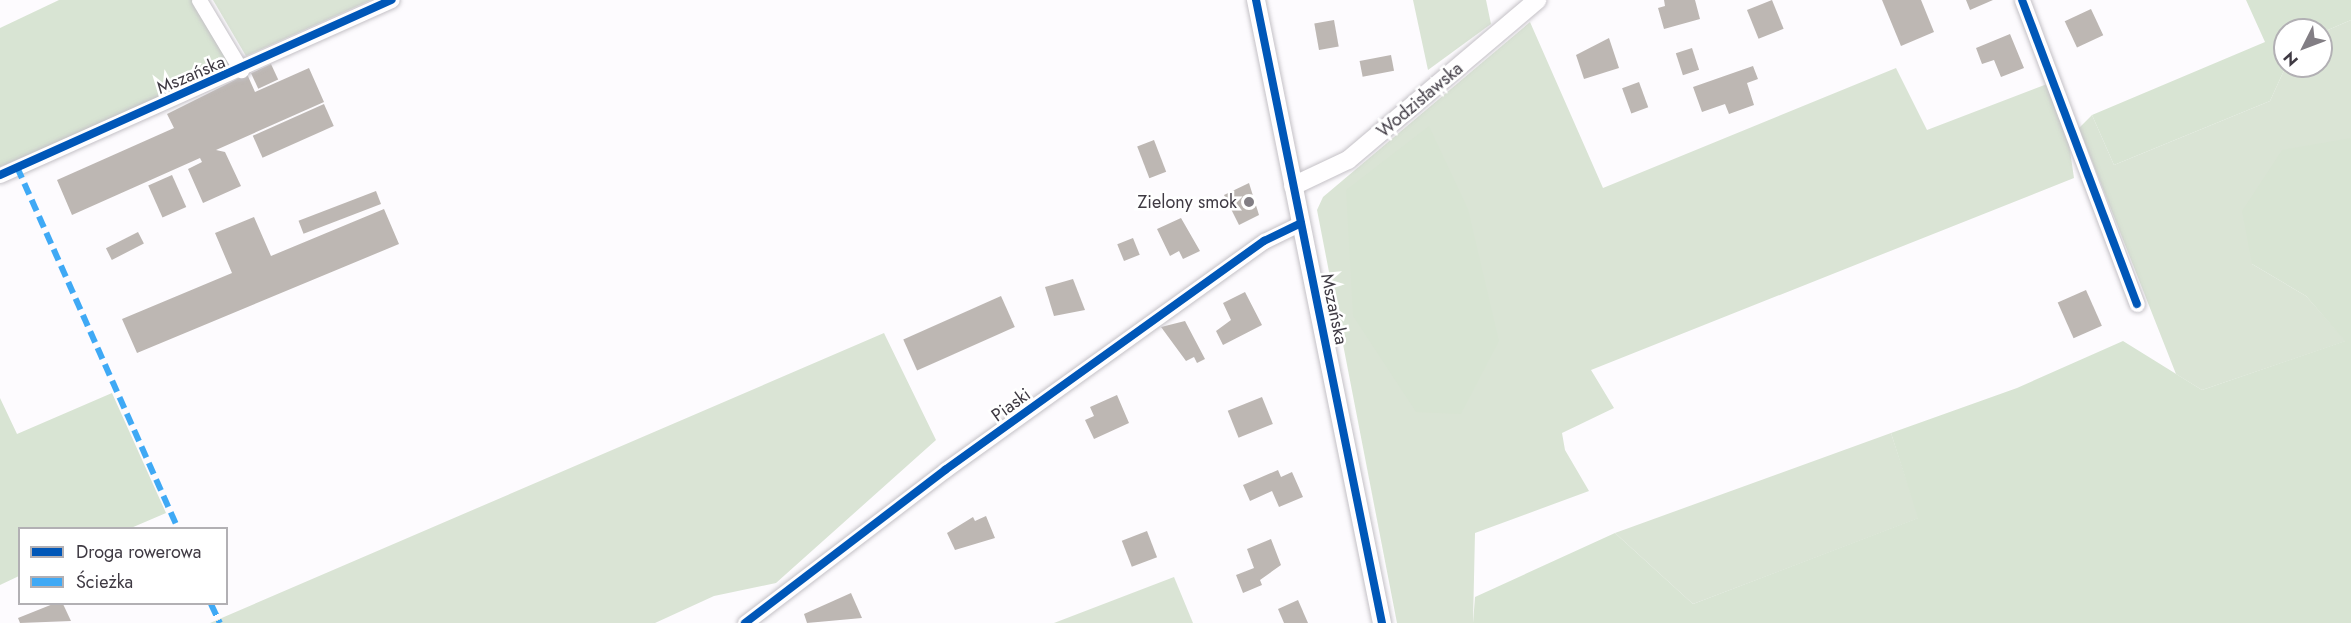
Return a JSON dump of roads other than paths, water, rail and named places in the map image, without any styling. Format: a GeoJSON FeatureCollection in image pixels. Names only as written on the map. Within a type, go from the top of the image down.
{"type":"FeatureCollection","features":[{"type":"Feature","properties":{"kind":"street"},"geometry":{"type":"LineString","coordinates":[[199,0],[241,70]]}},
{"type":"Feature","properties":{"kind":"street","name":"Mszańska"},"geometry":{"type":"LineString","coordinates":[[0,175],[241,70],[392,0]]}},
{"type":"Feature","properties":{"kind":"street","name":"Mszańska"},"geometry":{"type":"LineString","coordinates":[[1256,0],[1382,623]]}},
{"type":"Feature","properties":{"kind":"street","name":"Wodzisławska"},"geometry":{"type":"LineString","coordinates":[[1293,186],[1348,160],[1537,0]]}},
{"type":"Feature","properties":{"kind":"street"},"geometry":{"type":"LineString","coordinates":[[2022,0],[2137,304]]}},
{"type":"Feature","properties":{"kind":"street","name":"Piaski"},"geometry":{"type":"LineString","coordinates":[[745,623],[945,470],[1264,241],[1301,223]]}},
{"type":"Feature","properties":{"kind":"place","name":"Zielony smok"},"geometry":{"type":"Point","coordinates":[1249,202]}}]}
